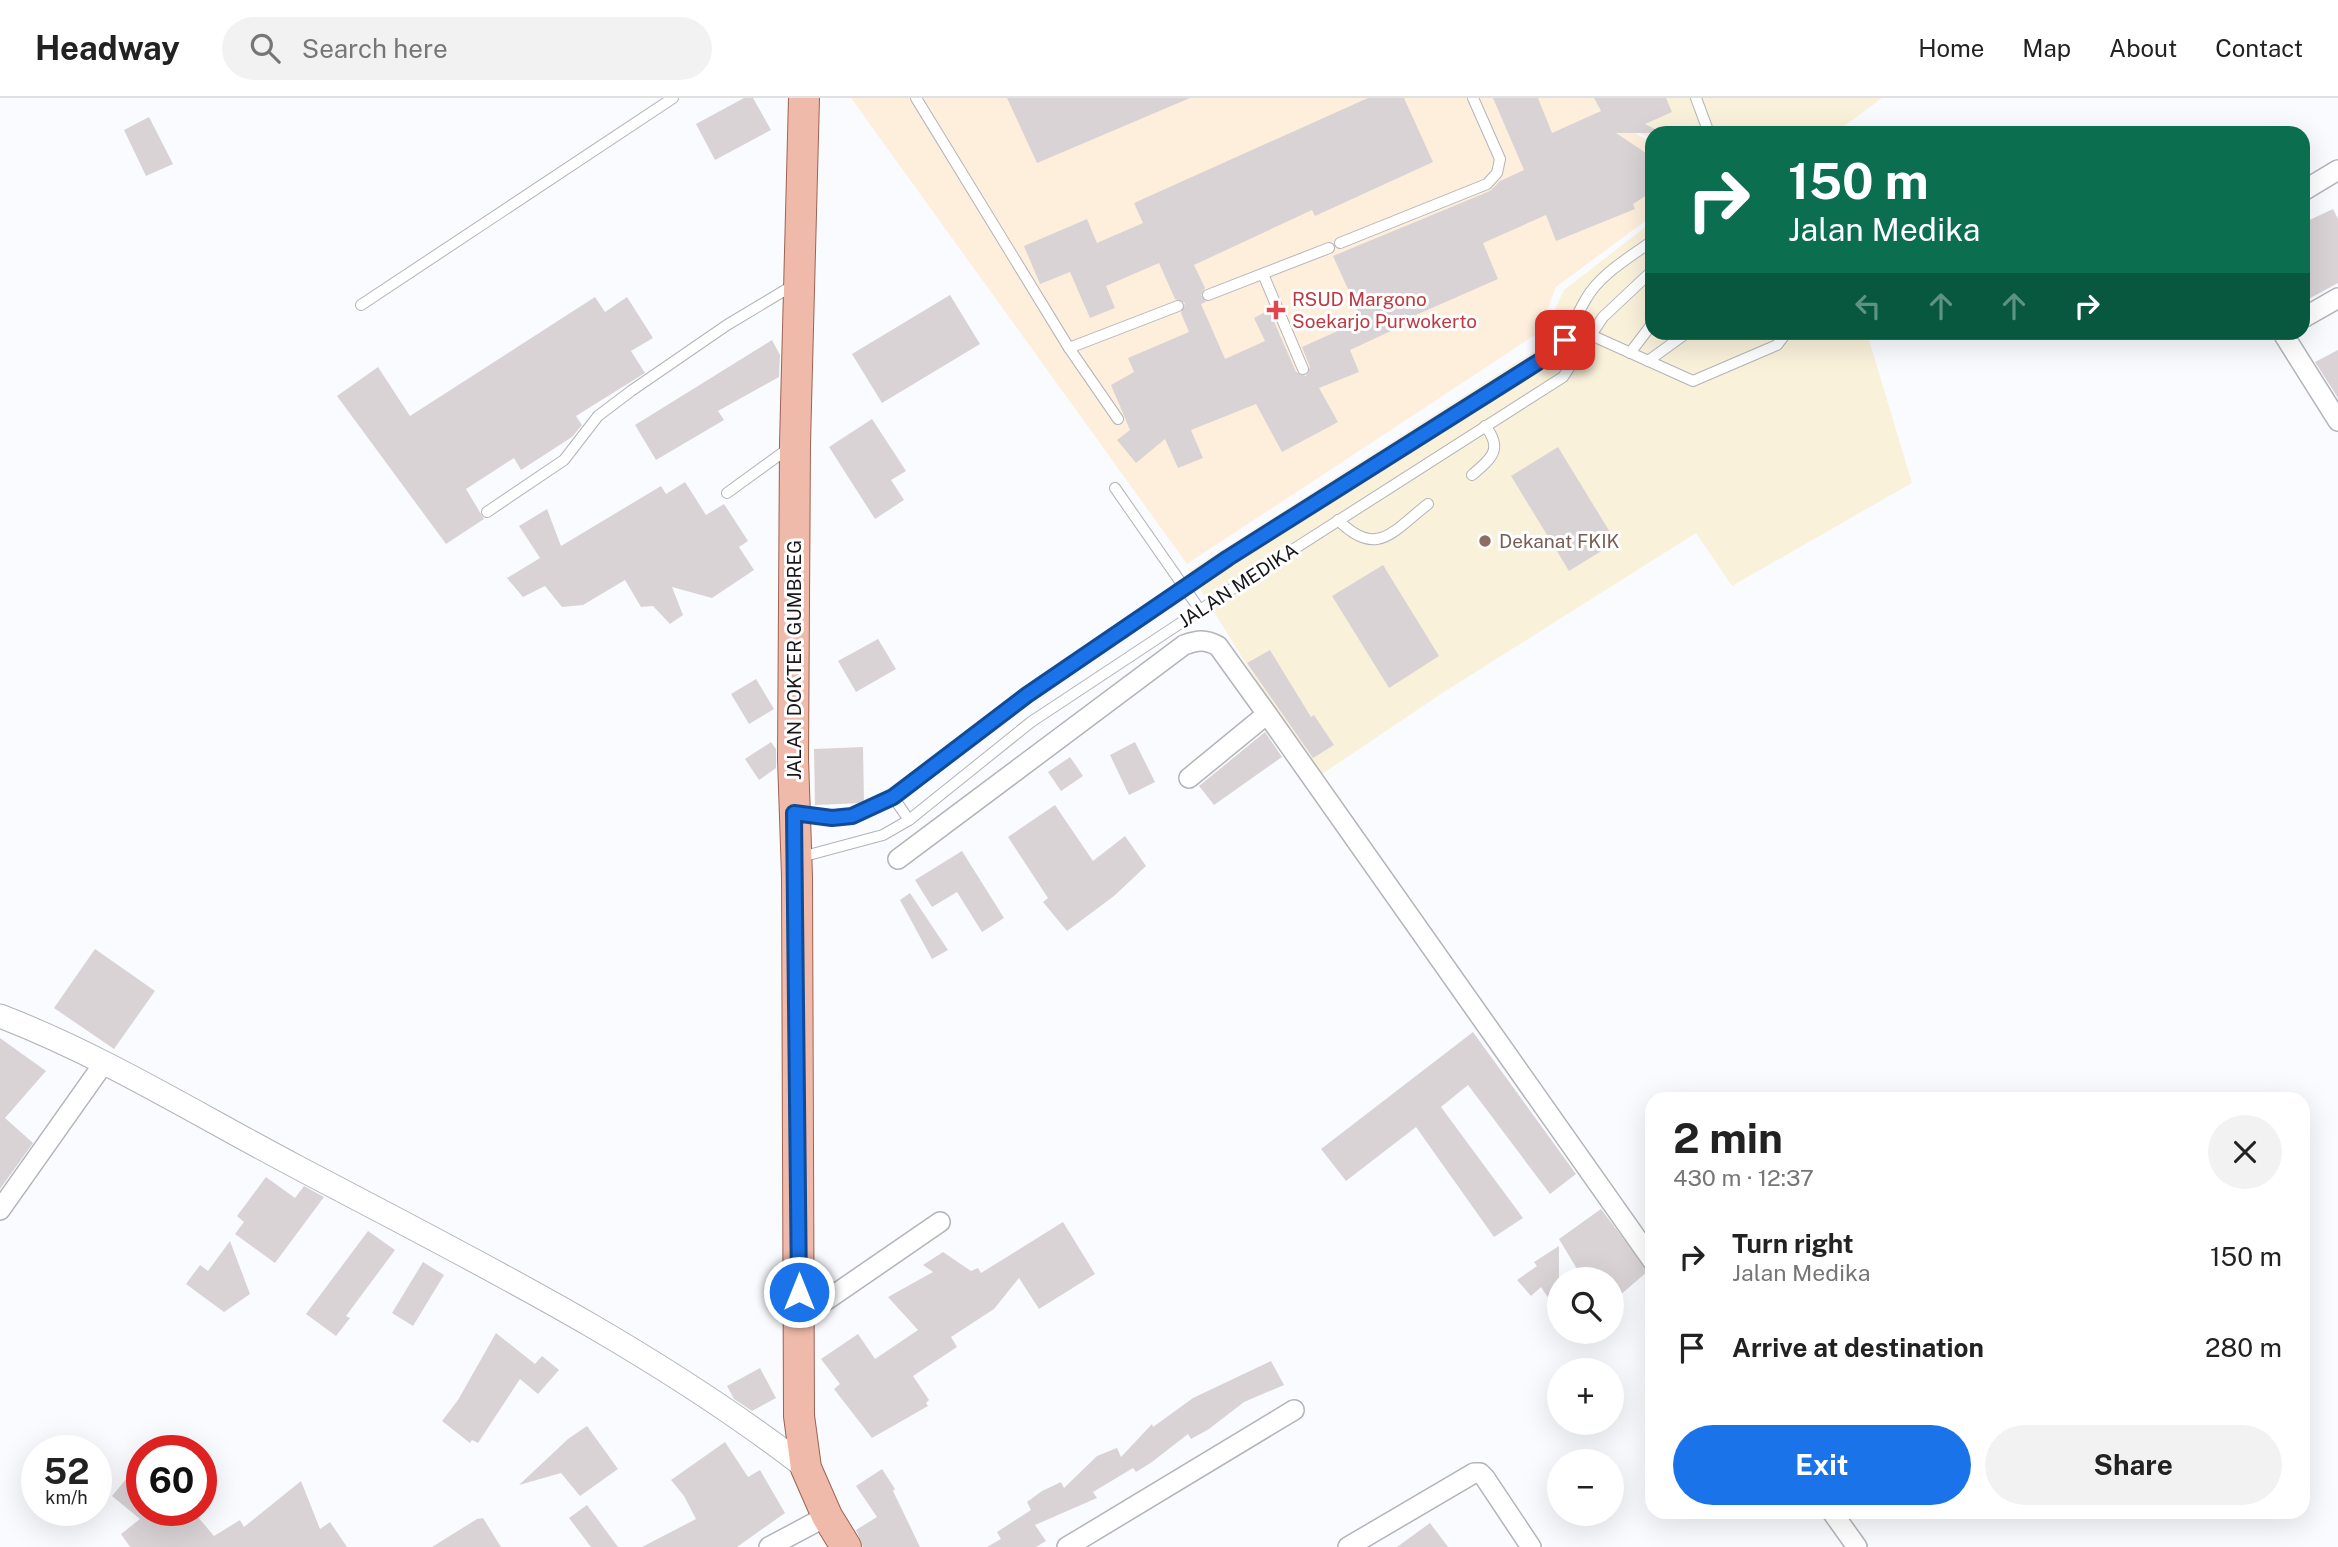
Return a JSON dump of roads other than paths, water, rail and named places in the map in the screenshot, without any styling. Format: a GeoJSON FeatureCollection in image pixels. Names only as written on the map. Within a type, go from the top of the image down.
{"type":"FeatureCollection","features":[{"type":"Feature","properties":{"kind":"main road","name":"JALAN DOKTER GUMBREG"},"geometry":{"type":"LineString","coordinates":[[804,98],[802,280],[795,444],[794,813],[799,1416],[806,1468],[827,1516],[846,1547]]}},
{"type":"Feature","properties":{"kind":"street"},"geometry":{"type":"LineString","coordinates":[[2310,187],[2338,170]]}},
{"type":"Feature","properties":{"kind":"street"},"geometry":{"type":"LineString","coordinates":[[2310,314],[2338,298]]}},
{"type":"Feature","properties":{"kind":"street"},"geometry":{"type":"LineString","coordinates":[[2287,340],[2338,421]]}},
{"type":"Feature","properties":{"kind":"street"},"geometry":{"type":"LineString","coordinates":[[898,859],[1184,645],[1208,640],[1218,646],[1267,714],[1548,1108],[1645,1250]]}},
{"type":"Feature","properties":{"kind":"street"},"geometry":{"type":"LineString","coordinates":[[1189,778],[1267,714]]}},
{"type":"Feature","properties":{"kind":"street"},"geometry":{"type":"LineString","coordinates":[[0,1016],[104,1063],[535,1292],[694,1388],[806,1468]]}},
{"type":"Feature","properties":{"kind":"street"},"geometry":{"type":"LineString","coordinates":[[0,1210],[104,1063]]}},
{"type":"Feature","properties":{"kind":"street"},"geometry":{"type":"LineString","coordinates":[[799,1319],[940,1222]]}},
{"type":"Feature","properties":{"kind":"street"},"geometry":{"type":"LineString","coordinates":[[1067,1547],[1294,1410]]}},
{"type":"Feature","properties":{"kind":"street"},"geometry":{"type":"LineString","coordinates":[[1348,1547],[1474,1473],[1480,1473],[1531,1547]]}},
{"type":"Feature","properties":{"kind":"street"},"geometry":{"type":"LineString","coordinates":[[769,1547],[827,1516]]}},
{"type":"Feature","properties":{"kind":"street"},"geometry":{"type":"LineString","coordinates":[[1837,1519],[1857,1547]]}},
{"type":"Feature","properties":{"kind":"lane"},"geometry":{"type":"LineString","coordinates":[[361,305],[673,98]]}},
{"type":"Feature","properties":{"kind":"lane"},"geometry":{"type":"LineString","coordinates":[[916,98],[1069,348],[1118,419]]}},
{"type":"Feature","properties":{"kind":"lane"},"geometry":{"type":"LineString","coordinates":[[1340,243],[1487,184],[1497,173],[1500,159],[1473,98]]}},
{"type":"Feature","properties":{"kind":"lane"},"geometry":{"type":"LineString","coordinates":[[1696,98],[1706,126]]}},
{"type":"Feature","properties":{"kind":"lane","name":"JALAN MEDIKA"},"geometry":{"type":"LineString","coordinates":[[794,813],[832,818],[852,816],[893,797],[1027,695],[1228,558],[1543,359],[1565,340],[1586,298],[1599,281],[1645,246]]}},
{"type":"Feature","properties":{"kind":"lane"},"geometry":{"type":"LineString","coordinates":[[1208,295],[1329,248]]}},
{"type":"Feature","properties":{"kind":"lane"},"geometry":{"type":"LineString","coordinates":[[1263,274],[1303,369]]}},
{"type":"Feature","properties":{"kind":"lane","name":"JALAN MEDIKA"},"geometry":{"type":"LineString","coordinates":[[795,858],[883,835],[909,820],[1031,722],[1338,520],[1563,377],[1603,317],[1645,278]]}},
{"type":"Feature","properties":{"kind":"lane"},"geometry":{"type":"LineString","coordinates":[[487,512],[564,460],[598,416],[631,391],[727,325],[802,280]]}},
{"type":"Feature","properties":{"kind":"lane"},"geometry":{"type":"LineString","coordinates":[[1069,348],[1178,306]]}},
{"type":"Feature","properties":{"kind":"lane"},"geometry":{"type":"LineString","coordinates":[[1573,327],[1693,381],[1777,345],[1781,340]]}},
{"type":"Feature","properties":{"kind":"lane"},"geometry":{"type":"LineString","coordinates":[[1630,354],[1645,334]]}},
{"type":"Feature","properties":{"kind":"lane"},"geometry":{"type":"LineString","coordinates":[[1648,361],[1677,340]]}},
{"type":"Feature","properties":{"kind":"lane"},"geometry":{"type":"LineString","coordinates":[[1472,475],[1485,464],[1496,448],[1496,442],[1485,426]]}},
{"type":"Feature","properties":{"kind":"lane"},"geometry":{"type":"LineString","coordinates":[[727,493],[795,444]]}},
{"type":"Feature","properties":{"kind":"lane"},"geometry":{"type":"LineString","coordinates":[[1115,488],[1200,610]]}},
{"type":"Feature","properties":{"kind":"lane"},"geometry":{"type":"LineString","coordinates":[[1338,520],[1353,535],[1372,541],[1387,536],[1428,504]]}},
{"type":"Feature","properties":{"kind":"lane"},"geometry":{"type":"LineString","coordinates":[[893,797],[909,820]]}},
{"type":"Feature","properties":{"kind":"place","name":"RSUD Margono Soekarjo Purwokerto"},"geometry":{"type":"Point","coordinates":[1276,310]}},
{"type":"Feature","properties":{"kind":"place","name":"Dekanat FKIK"},"geometry":{"type":"Point","coordinates":[1485,541]}}]}
